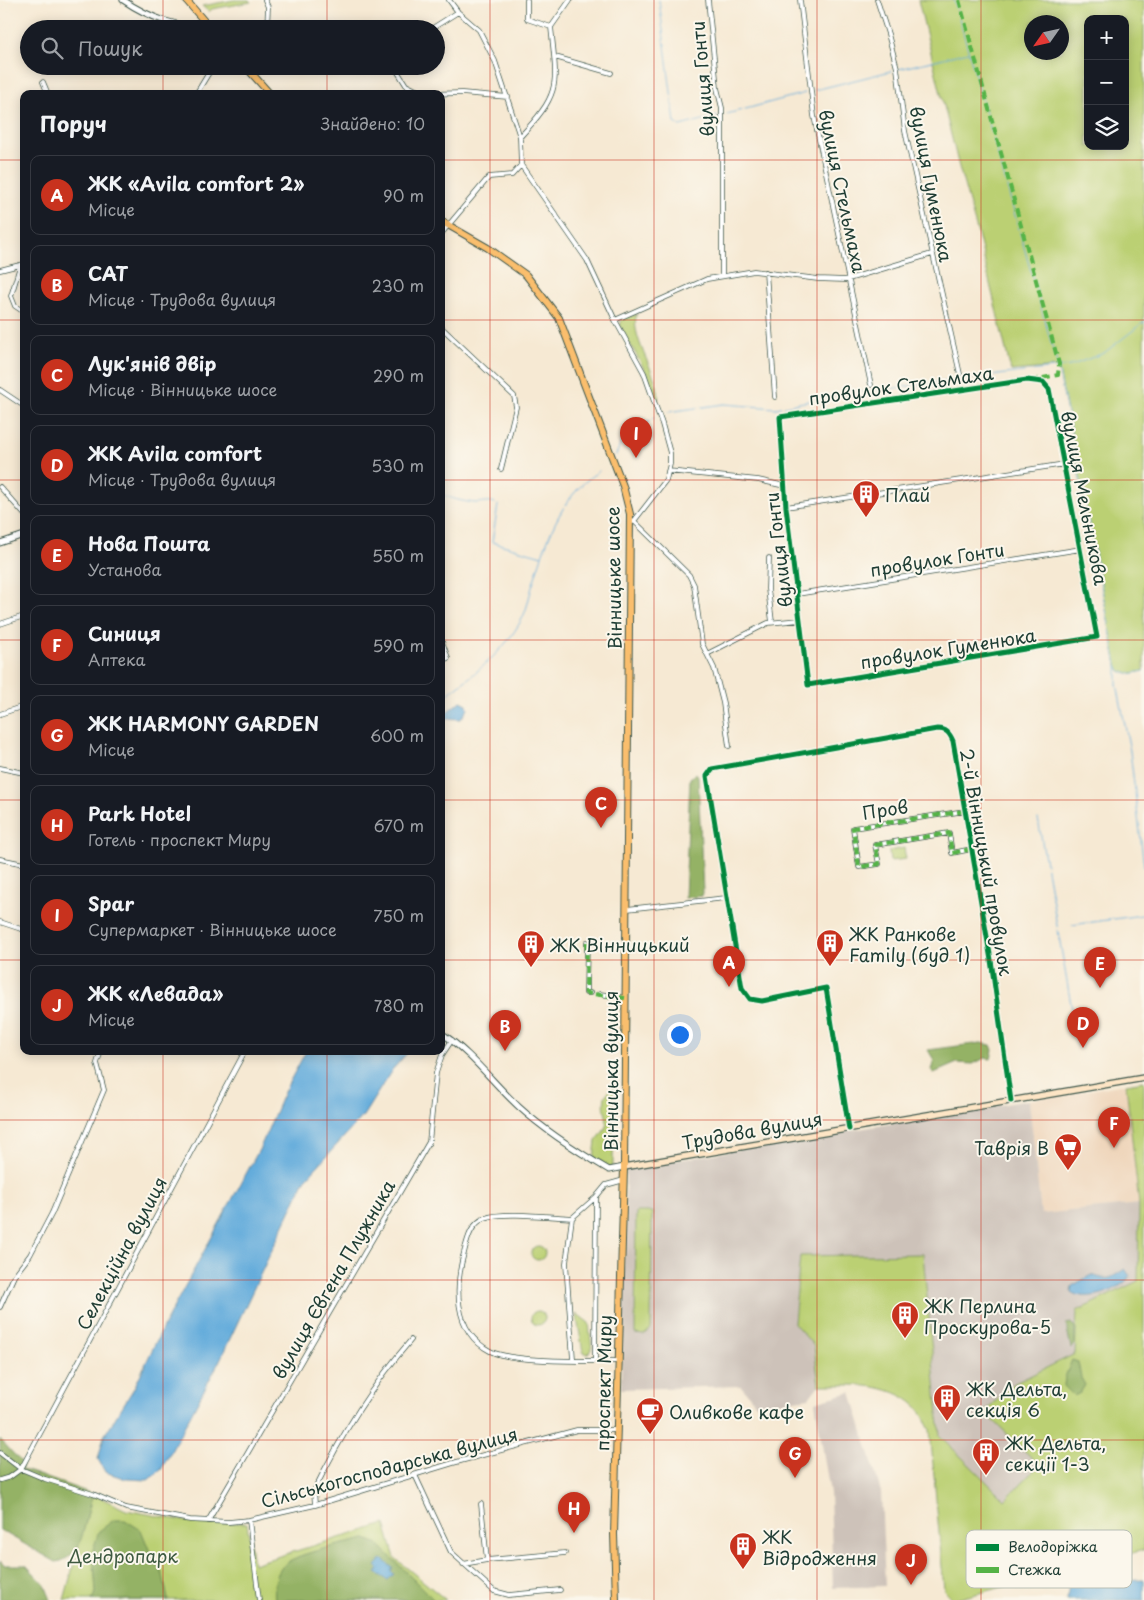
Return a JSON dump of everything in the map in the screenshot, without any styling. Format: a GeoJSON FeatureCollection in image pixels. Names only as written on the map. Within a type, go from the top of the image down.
{"type":"FeatureCollection","features":[{"type":"Feature","properties":{"kind":"main road"},"geometry":{"type":"LineString","coordinates":[[186,0],[204,20]]}},
{"type":"Feature","properties":{"kind":"main road"},"geometry":{"type":"LineString","coordinates":[[253,75],[266,90]]}},
{"type":"Feature","properties":{"kind":"main road","name":"Вінницьке шосе"},"geometry":{"type":"LineString","coordinates":[[445,223],[501,256],[526,275],[559,318],[623,486],[632,521],[625,975]]}},
{"type":"Feature","properties":{"kind":"main road","name":"Вінницька вулиця"},"geometry":{"type":"LineString","coordinates":[[624,1167],[625,975]]}},
{"type":"Feature","properties":{"kind":"main road","name":"Трудова вулиця"},"geometry":{"type":"LineString","coordinates":[[624,1167],[1144,1078]]}},
{"type":"Feature","properties":{"kind":"main road","name":"проспект Миру"},"geometry":{"type":"LineString","coordinates":[[616,1600],[614,1534],[624,1167]]}},
{"type":"Feature","properties":{"kind":"street"},"geometry":{"type":"LineString","coordinates":[[123,0],[158,20]]}},
{"type":"Feature","properties":{"kind":"street"},"geometry":{"type":"LineString","coordinates":[[265,0],[268,7],[267,20]]}},
{"type":"Feature","properties":{"kind":"street"},"geometry":{"type":"LineString","coordinates":[[449,0],[458,12],[478,30],[495,62],[520,137],[520,165],[587,260],[615,320],[644,373],[670,454],[666,480],[632,521],[689,575],[694,585],[702,644],[714,668],[723,702],[729,746]]}},
{"type":"Feature","properties":{"kind":"street"},"geometry":{"type":"LineString","coordinates":[[527,0],[526,18],[551,27]]}},
{"type":"Feature","properties":{"kind":"street"},"geometry":{"type":"LineString","coordinates":[[520,137],[544,112],[554,92],[555,57],[551,27],[562,8],[570,0]]}},
{"type":"Feature","properties":{"kind":"street","name":"вулиця Гонти"},"geometry":{"type":"LineString","coordinates":[[708,0],[715,72],[722,108],[722,275]]}},
{"type":"Feature","properties":{"kind":"street","name":"вулиця Стельмаха"},"geometry":{"type":"LineString","coordinates":[[800,0],[811,99],[839,230],[847,279],[871,386]]}},
{"type":"Feature","properties":{"kind":"street","name":"вулиця Гуменюка"},"geometry":{"type":"LineString","coordinates":[[877,0],[897,68],[905,131],[960,374]]}},
{"type":"Feature","properties":{"kind":"street"},"geometry":{"type":"LineString","coordinates":[[445,20],[458,12]]}},
{"type":"Feature","properties":{"kind":"street"},"geometry":{"type":"LineString","coordinates":[[555,57],[611,73]]}},
{"type":"Feature","properties":{"kind":"street"},"geometry":{"type":"LineString","coordinates":[[199,90],[208,75]]}},
{"type":"Feature","properties":{"kind":"street"},"geometry":{"type":"LineString","coordinates":[[400,75],[406,85],[416,90]]}},
{"type":"Feature","properties":{"kind":"street"},"geometry":{"type":"LineString","coordinates":[[43,82],[46,90]]}},
{"type":"Feature","properties":{"kind":"street"},"geometry":{"type":"LineString","coordinates":[[445,93],[462,92],[508,98]]}},
{"type":"Feature","properties":{"kind":"street"},"geometry":{"type":"LineString","coordinates":[[445,228],[489,177],[512,175],[520,165]]}},
{"type":"Feature","properties":{"kind":"street"},"geometry":{"type":"LineString","coordinates":[[615,320],[706,279],[722,275],[766,272],[818,279],[847,279],[932,254]]}},
{"type":"Feature","properties":{"kind":"street"},"geometry":{"type":"LineString","coordinates":[[0,270],[20,265]]}},
{"type":"Feature","properties":{"kind":"street"},"geometry":{"type":"LineString","coordinates":[[20,271],[11,296],[15,306],[20,309]]}},
{"type":"Feature","properties":{"kind":"street"},"geometry":{"type":"LineString","coordinates":[[766,272],[775,397]]}},
{"type":"Feature","properties":{"kind":"street"},"geometry":{"type":"LineString","coordinates":[[445,331],[514,396],[516,407],[501,469]]}},
{"type":"Feature","properties":{"kind":"street","name":"провулок Стельмаха"},"geometry":{"type":"LineString","coordinates":[[780,417],[1027,380]]}},
{"type":"Feature","properties":{"kind":"street","name":"вулиця Мельникова"},"geometry":{"type":"LineString","coordinates":[[1027,380],[1042,382],[1049,389],[1098,637]]}},
{"type":"Feature","properties":{"kind":"street"},"geometry":{"type":"LineString","coordinates":[[0,390],[20,403]]}},
{"type":"Feature","properties":{"kind":"street","name":"вулиця Гонти"},"geometry":{"type":"LineString","coordinates":[[780,417],[786,507],[807,680]]}},
{"type":"Feature","properties":{"kind":"street"},"geometry":{"type":"LineString","coordinates":[[786,507],[1065,464]]}},
{"type":"Feature","properties":{"kind":"street"},"geometry":{"type":"LineString","coordinates":[[668,471],[758,480],[785,486]]}},
{"type":"Feature","properties":{"kind":"street"},"geometry":{"type":"LineString","coordinates":[[0,487],[20,510]]}},
{"type":"Feature","properties":{"kind":"street"},"geometry":{"type":"LineString","coordinates":[[0,543],[20,536]]}},
{"type":"Feature","properties":{"kind":"street","name":"провулок Гонти"},"geometry":{"type":"LineString","coordinates":[[797,594],[1081,549]]}},
{"type":"Feature","properties":{"kind":"street"},"geometry":{"type":"LineString","coordinates":[[769,558],[768,589],[772,622]]}},
{"type":"Feature","properties":{"kind":"street"},"geometry":{"type":"LineString","coordinates":[[0,624],[20,617]]}},
{"type":"Feature","properties":{"kind":"street"},"geometry":{"type":"LineString","coordinates":[[707,654],[772,622],[800,620]]}},
{"type":"Feature","properties":{"kind":"street","name":"провулок Гуменюка"},"geometry":{"type":"LineString","coordinates":[[807,680],[808,686],[1098,637]]}},
{"type":"Feature","properties":{"kind":"street"},"geometry":{"type":"LineString","coordinates":[[0,714],[20,707]]}},
{"type":"Feature","properties":{"kind":"street","name":"2-й Вінницький провулок"},"geometry":{"type":"LineString","coordinates":[[726,898],[707,776],[712,768],[937,728],[944,729],[952,741],[972,849],[1011,1101]]}},
{"type":"Feature","properties":{"kind":"street"},"geometry":{"type":"LineString","coordinates":[[0,768],[20,772]]}},
{"type":"Feature","properties":{"kind":"street","name":"Пров"},"geometry":{"type":"LineString","coordinates":[[965,811],[853,828],[859,867],[879,864],[875,845],[948,833],[952,853],[972,849]]}},
{"type":"Feature","properties":{"kind":"street"},"geometry":{"type":"LineString","coordinates":[[0,859],[20,863]]}},
{"type":"Feature","properties":{"kind":"street"},"geometry":{"type":"LineString","coordinates":[[626,909],[726,898],[742,988],[750,998],[762,1001],[826,988],[849,1129]]}},
{"type":"Feature","properties":{"kind":"street"},"geometry":{"type":"LineString","coordinates":[[0,922],[20,929]]}},
{"type":"Feature","properties":{"kind":"street"},"geometry":{"type":"LineString","coordinates":[[587,942],[586,993],[590,993]]}},
{"type":"Feature","properties":{"kind":"street"},"geometry":{"type":"LineString","coordinates":[[600,994],[625,998]]}},
{"type":"Feature","properties":{"kind":"street","name":"Трудова вулиця"},"geometry":{"type":"LineString","coordinates":[[445,1036],[472,1056],[520,1108],[587,1157],[609,1170],[624,1167]]}},
{"type":"Feature","properties":{"kind":"street","name":"вулиця Євгена Плужника"},"geometry":{"type":"LineString","coordinates":[[445,1050],[452,1040]]}},
{"type":"Feature","properties":{"kind":"street"},"geometry":{"type":"LineString","coordinates":[[0,1307],[14,1276],[30,1255],[52,1213],[104,1090],[97,1063],[100,1055]]}},
{"type":"Feature","properties":{"kind":"street","name":"Селекційна вулиця"},"geometry":{"type":"LineString","coordinates":[[21,1469],[243,1055]]}},
{"type":"Feature","properties":{"kind":"street","name":"вулиця Євгена Плужника"},"geometry":{"type":"LineString","coordinates":[[208,1521],[429,1142],[436,1073],[442,1055]]}},
{"type":"Feature","properties":{"kind":"street"},"geometry":{"type":"LineString","coordinates":[[573,1359],[566,1263],[572,1218],[606,1185],[624,1180]]}},
{"type":"Feature","properties":{"kind":"street"},"geometry":{"type":"LineString","coordinates":[[595,1360],[597,1195]]}},
{"type":"Feature","properties":{"kind":"street"},"geometry":{"type":"LineString","coordinates":[[572,1218],[500,1216],[484,1218],[472,1227],[466,1243],[458,1285],[458,1300],[465,1326],[482,1346],[499,1355],[619,1361]]}},
{"type":"Feature","properties":{"kind":"street"},"geometry":{"type":"LineString","coordinates":[[315,1505],[314,1491],[358,1412],[385,1370],[410,1340]]}},
{"type":"Feature","properties":{"kind":"street","name":"Сільськогосподарська вулиця"},"geometry":{"type":"LineString","coordinates":[[0,1453],[21,1469],[44,1480],[93,1494],[126,1508],[190,1520],[249,1520],[315,1505],[577,1430],[617,1430]]}},
{"type":"Feature","properties":{"kind":"street"},"geometry":{"type":"LineString","coordinates":[[0,1480],[10,1477],[21,1469]]}},
{"type":"Feature","properties":{"kind":"street"},"geometry":{"type":"LineString","coordinates":[[415,1475],[451,1552],[494,1591],[501,1594],[560,1590]]}},
{"type":"Feature","properties":{"kind":"street"},"geometry":{"type":"LineString","coordinates":[[481,1504],[487,1560]]}},
{"type":"Feature","properties":{"kind":"street"},"geometry":{"type":"LineString","coordinates":[[249,1520],[259,1600]]}},
{"type":"Feature","properties":{"kind":"street"},"geometry":{"type":"LineString","coordinates":[[463,1564],[565,1553]]}},
{"type":"Feature","properties":{"kind":"shaded area"},"geometry":{"type":"Polygon","coordinates":[[[1126,1084],[1139,1204],[1041,1214],[1029,1100],[1126,1084]]]}},
{"type":"Feature","properties":{"kind":"shaded area"},"geometry":{"type":"Polygon","coordinates":[[[1029,1100],[1041,1214],[1139,1204],[1138,1281],[1078,1311],[1076,1354],[1013,1384],[1039,1466],[1005,1500],[940,1436],[923,1254],[794,1323],[814,1346],[819,1385],[809,1398],[757,1405],[741,1386],[621,1389],[626,1169],[1029,1100]]]}},
{"type":"Feature","properties":{"kind":"shaded area"},"geometry":{"type":"Polygon","coordinates":[[[851,1392],[881,1492],[885,1586],[833,1588],[830,1493],[815,1402],[851,1392]]]}},
{"type":"Feature","properties":{"kind":"green space"},"geometry":{"type":"Polygon","coordinates":[[[234,0],[249,0],[251,2],[212,9],[209,12],[202,6],[234,0]]]}},
{"type":"Feature","properties":{"kind":"green space"},"geometry":{"type":"Polygon","coordinates":[[[918,0],[1144,0],[1144,671],[1128,674],[1120,671],[1117,665],[1058,367],[1011,371],[978,234],[959,167],[918,0]]]}},
{"type":"Feature","properties":{"kind":"green space"},"geometry":{"type":"Polygon","coordinates":[[[637,314],[635,323],[637,335],[657,385],[659,395],[657,403],[648,376],[620,326],[622,319],[637,314]]]}},
{"type":"Feature","properties":{"kind":"green space"},"geometry":{"type":"Polygon","coordinates":[[[696,773],[698,776],[703,893],[702,896],[685,898],[690,778],[696,773]]]}},
{"type":"Feature","properties":{"kind":"green space"},"geometry":{"type":"Polygon","coordinates":[[[904,848],[906,859],[890,861],[889,851],[904,848]]]}},
{"type":"Feature","properties":{"kind":"green space"},"geometry":{"type":"Polygon","coordinates":[[[981,1043],[991,1045],[993,1050],[991,1059],[985,1058],[973,1064],[957,1063],[934,1073],[931,1070],[934,1060],[928,1050],[981,1043]]]}},
{"type":"Feature","properties":{"kind":"green space"},"geometry":{"type":"Polygon","coordinates":[[[1144,1081],[1144,1550],[1132,1553],[1132,1530],[966,1530],[966,1588],[999,1588],[953,1600],[944,1590],[930,1430],[916,1406],[906,1398],[895,1393],[870,1386],[819,1385],[814,1346],[794,1323],[800,1256],[923,1254],[940,1436],[1005,1500],[1039,1465],[985,1412],[1013,1384],[1075,1354],[1077,1311],[1138,1281],[1139,1204],[1126,1084],[1144,1081]]]}},
{"type":"Feature","properties":{"kind":"green space"},"geometry":{"type":"Polygon","coordinates":[[[612,1087],[615,1088],[613,1166],[610,1168],[594,1158],[596,1141],[607,1123],[604,1104],[605,1096],[612,1087]]]}},
{"type":"Feature","properties":{"kind":"green space"},"geometry":{"type":"Polygon","coordinates":[[[636,1212],[652,1212],[651,1329],[644,1335],[635,1334],[636,1212]]]}},
{"type":"Feature","properties":{"kind":"green space"},"geometry":{"type":"Polygon","coordinates":[[[535,1246],[541,1246],[545,1253],[541,1260],[535,1260],[531,1256],[531,1250],[535,1246]]]}},
{"type":"Feature","properties":{"kind":"green space"},"geometry":{"type":"Polygon","coordinates":[[[535,1311],[541,1311],[545,1318],[541,1325],[535,1325],[531,1321],[531,1315],[535,1311]]]}},
{"type":"Feature","properties":{"kind":"green space"},"geometry":{"type":"Polygon","coordinates":[[[576,1313],[589,1323],[592,1350],[588,1354],[583,1352],[576,1313]]]}},
{"type":"Feature","properties":{"kind":"green space"},"geometry":{"type":"Polygon","coordinates":[[[1071,1323],[1075,1327],[1075,1344],[1071,1348],[1066,1324],[1071,1323]]]}},
{"type":"Feature","properties":{"kind":"green space"},"geometry":{"type":"Polygon","coordinates":[[[1072,1360],[1078,1362],[1081,1378],[1085,1385],[1080,1393],[1074,1396],[1064,1386],[1065,1377],[1072,1360]]]}},
{"type":"Feature","properties":{"kind":"green space"},"geometry":{"type":"Polygon","coordinates":[[[0,1439],[23,1464],[21,1469],[93,1494],[79,1545],[66,1559],[56,1562],[0,1530],[0,1439]]]}},
{"type":"Feature","properties":{"kind":"green space","name":"Дендропарк"},"geometry":{"type":"Polygon","coordinates":[[[93,1494],[126,1510],[190,1522],[247,1523],[253,1564],[385,1524],[395,1558],[446,1600],[64,1600],[93,1494]]]}},
{"type":"Feature","properties":{"kind":"green space"},"geometry":{"type":"Polygon","coordinates":[[[114,1520],[125,1520],[141,1530],[152,1557],[163,1575],[168,1600],[91,1600],[96,1593],[93,1550],[99,1531],[114,1520]]]}},
{"type":"Feature","properties":{"kind":"green space"},"geometry":{"type":"Polygon","coordinates":[[[366,1539],[378,1544],[434,1600],[275,1600],[277,1577],[285,1564],[311,1552],[366,1539]]]}},
{"type":"Feature","properties":{"kind":"green space"},"geometry":{"type":"Polygon","coordinates":[[[0,1561],[4,1565],[26,1565],[45,1585],[51,1600],[0,1600],[0,1561]]]}},
{"type":"Feature","properties":{"kind":"water"},"geometry":{"type":"Polygon","coordinates":[[[461,701],[467,704],[468,709],[461,719],[445,718],[445,713],[461,701]]]}},
{"type":"Feature","properties":{"kind":"water"},"geometry":{"type":"Polygon","coordinates":[[[304,1055],[405,1055],[392,1070],[363,1116],[305,1180],[219,1362],[161,1470],[148,1480],[126,1479],[105,1472],[98,1459],[104,1436],[134,1388],[164,1325],[260,1148],[284,1092],[304,1055]]]}},
{"type":"Feature","properties":{"kind":"water"},"geometry":{"type":"Polygon","coordinates":[[[1125,1269],[1130,1276],[1111,1291],[1093,1296],[1077,1295],[1071,1292],[1072,1286],[1091,1275],[1109,1278],[1125,1269]]]}},
{"type":"Feature","properties":{"kind":"water"},"geometry":{"type":"Polygon","coordinates":[[[382,1559],[393,1568],[391,1571],[394,1574],[388,1580],[376,1573],[379,1569],[376,1566],[382,1559]]]}},
{"type":"Feature","properties":{"kind":"water"},"geometry":{"type":"Polygon","coordinates":[[[1132,1580],[1144,1580],[1144,1600],[1067,1600],[1068,1588],[1132,1588],[1132,1580]]]}},
{"type":"Feature","properties":{"kind":"waterway"},"geometry":{"type":"LineString","coordinates":[[659,0],[675,123],[680,126],[718,116]]}},
{"type":"Feature","properties":{"kind":"waterway"},"geometry":{"type":"LineString","coordinates":[[954,0],[1058,367],[1117,665],[1117,684],[1130,751],[1144,866]]}},
{"type":"Feature","properties":{"kind":"waterway"},"geometry":{"type":"LineString","coordinates":[[899,69],[968,52]]}},
{"type":"Feature","properties":{"kind":"waterway"},"geometry":{"type":"LineString","coordinates":[[815,90],[891,71]]}},
{"type":"Feature","properties":{"kind":"waterway"},"geometry":{"type":"LineString","coordinates":[[727,114],[805,93]]}},
{"type":"Feature","properties":{"kind":"waterway"},"geometry":{"type":"LineString","coordinates":[[668,412],[724,404],[776,408],[831,396],[1070,366],[1104,353],[1144,322]]}},
{"type":"Feature","properties":{"kind":"waterway"},"geometry":{"type":"LineString","coordinates":[[616,455],[622,440],[654,418]]}},
{"type":"Feature","properties":{"kind":"waterway"},"geometry":{"type":"LineString","coordinates":[[445,696],[486,664],[514,632],[525,612],[555,523],[573,494],[599,471]]}},
{"type":"Feature","properties":{"kind":"waterway"},"geometry":{"type":"LineString","coordinates":[[445,496],[467,502],[495,503]]}},
{"type":"Feature","properties":{"kind":"waterway"},"geometry":{"type":"LineString","coordinates":[[498,505],[492,542],[542,556]]}},
{"type":"Feature","properties":{"kind":"waterway"},"geometry":{"type":"LineString","coordinates":[[1117,665],[1120,671],[1128,674],[1144,671]]}},
{"type":"Feature","properties":{"kind":"waterway"},"geometry":{"type":"LineString","coordinates":[[1038,819],[1074,1021]]}},
{"type":"Feature","properties":{"kind":"waterway"},"geometry":{"type":"LineString","coordinates":[[1072,925],[1142,915]]}},
{"type":"Feature","properties":{"kind":"tunnel"},"geometry":{"type":"LineString","coordinates":[[590,993],[600,994]]}},
{"type":"Feature","properties":{"kind":"marked path"},"geometry":{"type":"LineString","coordinates":[[959,0],[1059,364],[1058,375],[1037,379]]}},
{"type":"Feature","properties":{"kind":"marked path"},"geometry":{"type":"LineString","coordinates":[[965,811],[853,828],[859,867],[879,864],[875,845],[949,833],[952,853],[972,849]]}},
{"type":"Feature","properties":{"kind":"marked path"},"geometry":{"type":"LineString","coordinates":[[587,942],[586,993],[625,998]]}},
{"type":"Feature","properties":{"kind":"cycle path"},"geometry":{"type":"LineString","coordinates":[[1027,380],[1043,382],[1049,389],[1097,637],[808,685],[786,507],[780,417],[1027,380]]}},
{"type":"Feature","properties":{"kind":"cycle path"},"geometry":{"type":"LineString","coordinates":[[849,1129],[826,988],[762,1001],[750,999],[742,988],[707,776],[712,769],[937,729],[945,730],[949,733],[953,741],[991,960],[1011,1101]]}},
{"type":"Feature","properties":{"kind":"place","name":"Spar"},"geometry":{"type":"Point","coordinates":[636,458]}},
{"type":"Feature","properties":{"kind":"place","name":"Плай"},"geometry":{"type":"Point","coordinates":[866,518]}},
{"type":"Feature","properties":{"kind":"place","name":"Лук'янів двір"},"geometry":{"type":"Point","coordinates":[601,828]}},
{"type":"Feature","properties":{"kind":"place","name":"ЖК Ранкове Family (буд 1)"},"geometry":{"type":"Point","coordinates":[830,967]}},
{"type":"Feature","properties":{"kind":"place","name":"ЖК Вінницький"},"geometry":{"type":"Point","coordinates":[531,968]}},
{"type":"Feature","properties":{"kind":"place","name":"ЖК «Avila comfort 2»"},"geometry":{"type":"Point","coordinates":[729,987]}},
{"type":"Feature","properties":{"kind":"place","name":"Нова Пошта"},"geometry":{"type":"Point","coordinates":[1100,988]}},
{"type":"Feature","properties":{"kind":"place","name":"ЖК Avila comfort"},"geometry":{"type":"Point","coordinates":[1083,1048]}},
{"type":"Feature","properties":{"kind":"place","name":"САТ"},"geometry":{"type":"Point","coordinates":[505,1051]}},
{"type":"Feature","properties":{"kind":"place","name":"Синиця"},"geometry":{"type":"Point","coordinates":[1114,1148]}},
{"type":"Feature","properties":{"kind":"place","name":"Таврія В"},"geometry":{"type":"Point","coordinates":[1068,1171]}},
{"type":"Feature","properties":{"kind":"place","name":"ЖК Перлина Проскурова-5"},"geometry":{"type":"Point","coordinates":[905,1339]}},
{"type":"Feature","properties":{"kind":"place","name":"ЖК Дельта, секція 6"},"geometry":{"type":"Point","coordinates":[947,1422]}},
{"type":"Feature","properties":{"kind":"place","name":"Оливкове кафе"},"geometry":{"type":"Point","coordinates":[650,1435]}},
{"type":"Feature","properties":{"kind":"place","name":"ЖК Дельта, секції 1-3"},"geometry":{"type":"Point","coordinates":[986,1476]}},
{"type":"Feature","properties":{"kind":"place","name":"ЖК HARMONY GARDEN"},"geometry":{"type":"Point","coordinates":[795,1478]}},
{"type":"Feature","properties":{"kind":"place","name":"Park Hotel"},"geometry":{"type":"Point","coordinates":[574,1533]}},
{"type":"Feature","properties":{"kind":"place","name":"ЖК Відродження"},"geometry":{"type":"Point","coordinates":[743,1570]}},
{"type":"Feature","properties":{"kind":"place","name":"ЖК «Левада»"},"geometry":{"type":"Point","coordinates":[911,1585]}}]}
